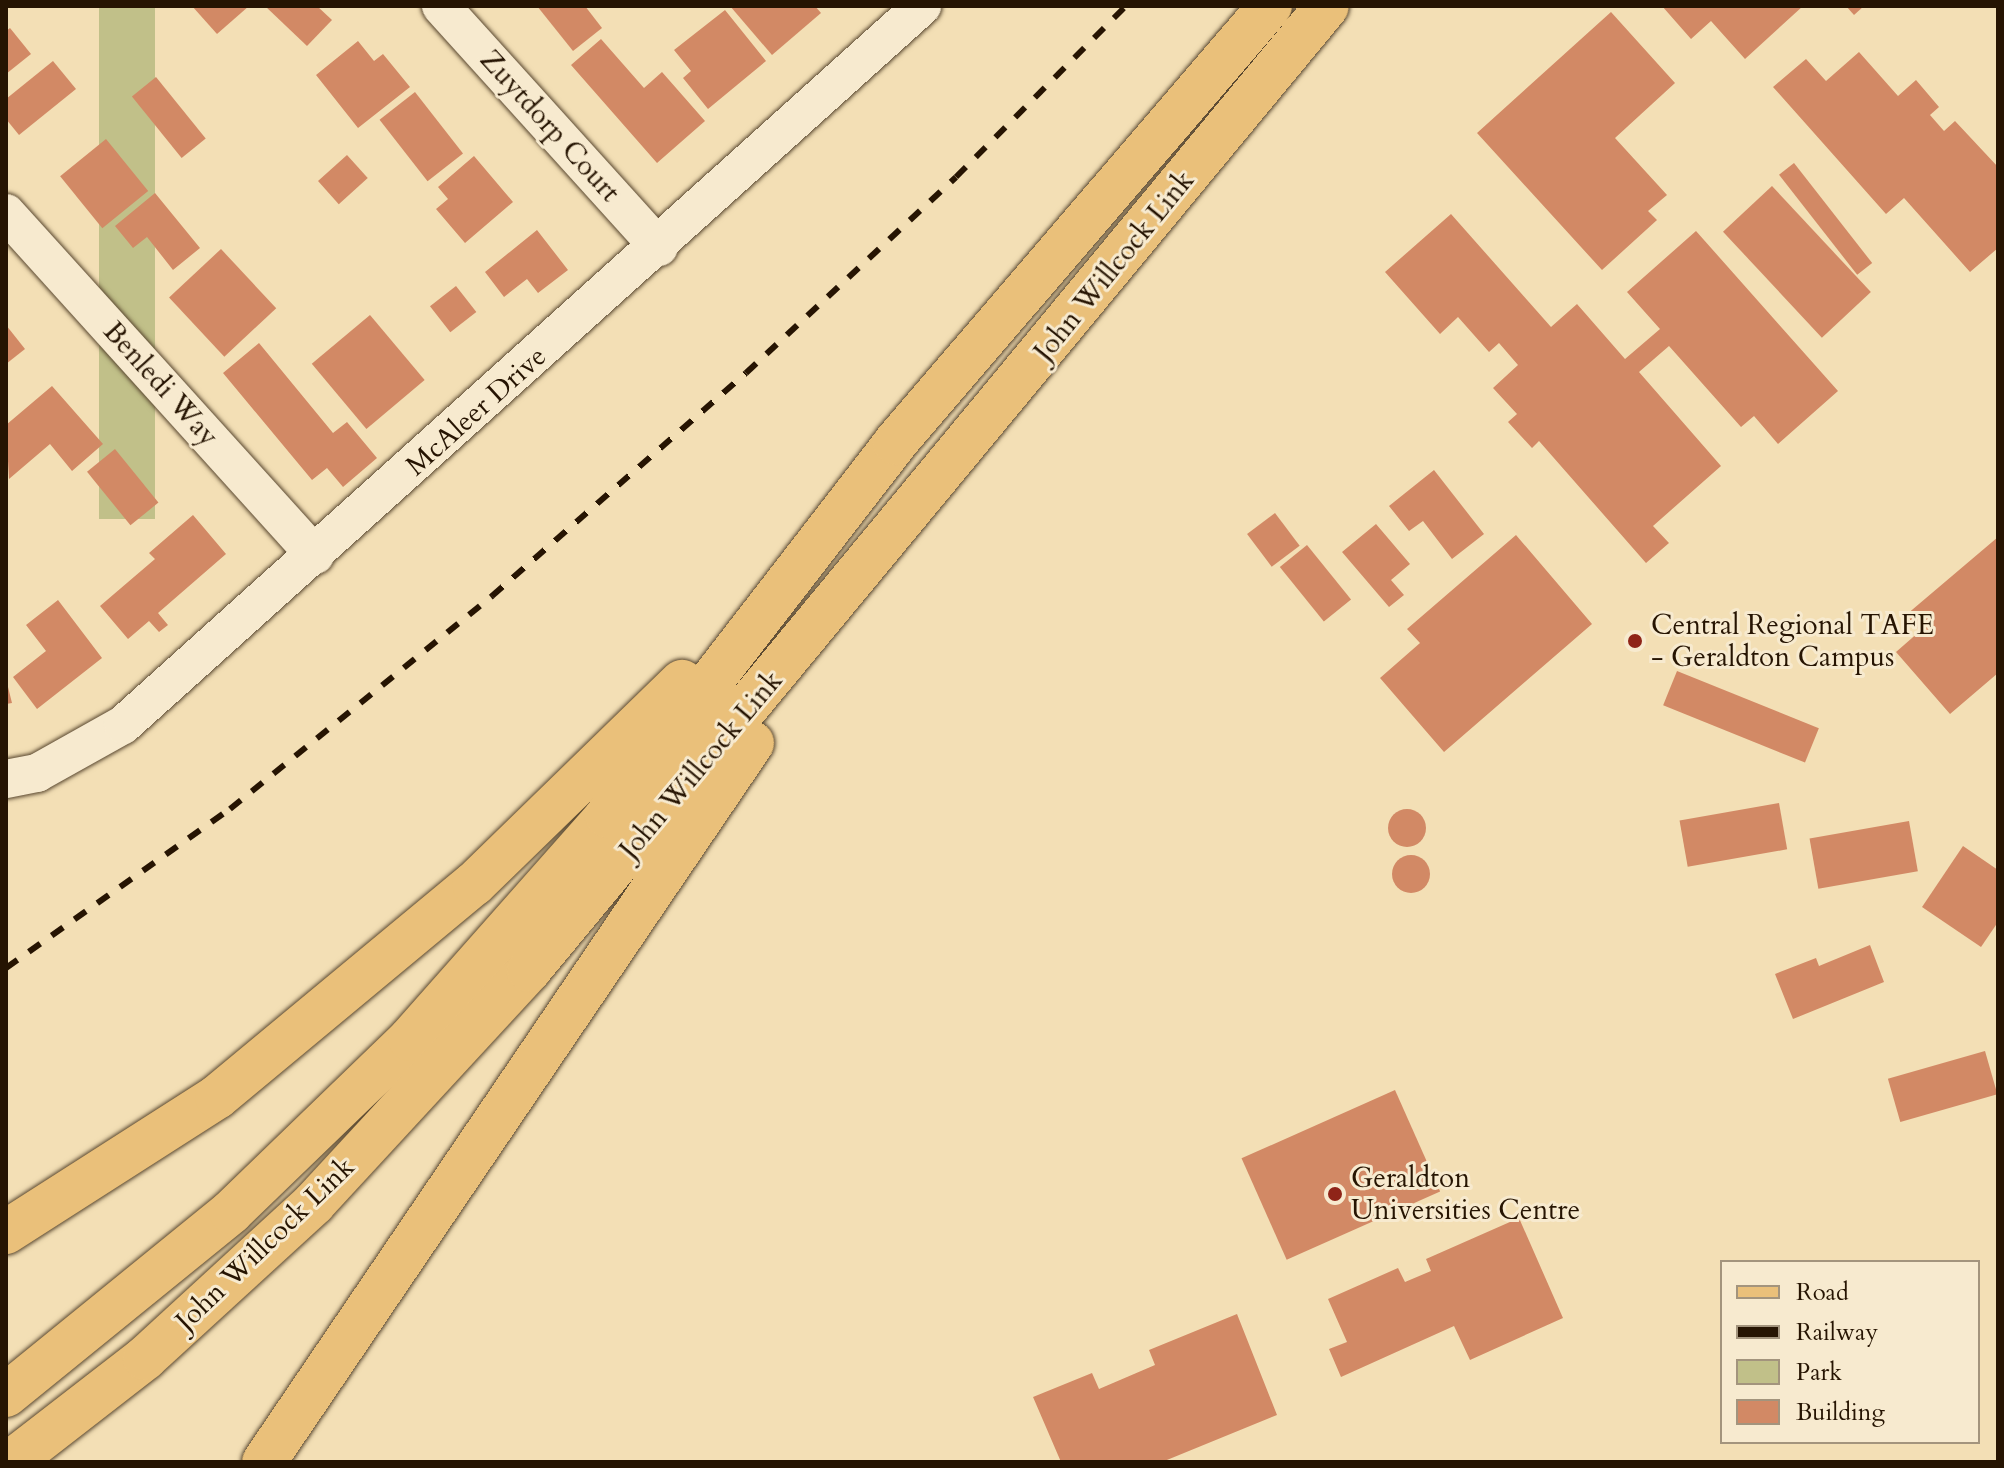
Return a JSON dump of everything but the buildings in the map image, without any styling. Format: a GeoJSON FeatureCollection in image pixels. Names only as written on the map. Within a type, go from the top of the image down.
{"type":"FeatureCollection","features":[{"type":"Feature","properties":{"kind":"main road","name":"John Willcock Link"},"geometry":{"type":"LineString","coordinates":[[6,1395],[231,1212],[410,1039],[607,816],[895,443],[1270,6]]}},
{"type":"Feature","properties":{"kind":"main road","name":"John Willcock Link"},"geometry":{"type":"LineString","coordinates":[[11,1462],[145,1358],[314,1203],[529,970],[1327,6]]}},
{"type":"Feature","properties":{"kind":"main road"},"geometry":{"type":"LineString","coordinates":[[264,1462],[775,709],[1024,375]]}},
{"type":"Feature","properties":{"kind":"main road"},"geometry":{"type":"LineString","coordinates":[[6,1232],[217,1097],[474,884],[686,678],[895,443]]}},
{"type":"Feature","properties":{"kind":"street","name":"Zuytdorp Court"},"geometry":{"type":"LineString","coordinates":[[441,6],[659,247]]}},
{"type":"Feature","properties":{"kind":"street","name":"McAleer Drive"},"geometry":{"type":"LineString","coordinates":[[6,779],[37,773],[123,725],[659,247],[922,6]]}},
{"type":"Feature","properties":{"kind":"street","name":"Benledi Way"},"geometry":{"type":"LineString","coordinates":[[6,213],[315,555]]}},
{"type":"Feature","properties":{"kind":"green space"},"geometry":{"type":"Polygon","coordinates":[[[99,6],[155,6],[155,519],[99,519],[99,6]]]}},
{"type":"Feature","properties":{"kind":"railway"},"geometry":{"type":"LineString","coordinates":[[6,968],[230,809],[492,596],[746,373],[956,177],[1126,6]]}},
{"type":"Feature","properties":{"kind":"place","name":"Central Regional TAFE - Geraldton Campus"},"geometry":{"type":"Point","coordinates":[1635,641]}},
{"type":"Feature","properties":{"kind":"place","name":"Geraldton Universities Centre"},"geometry":{"type":"Point","coordinates":[1335,1194]}}]}
